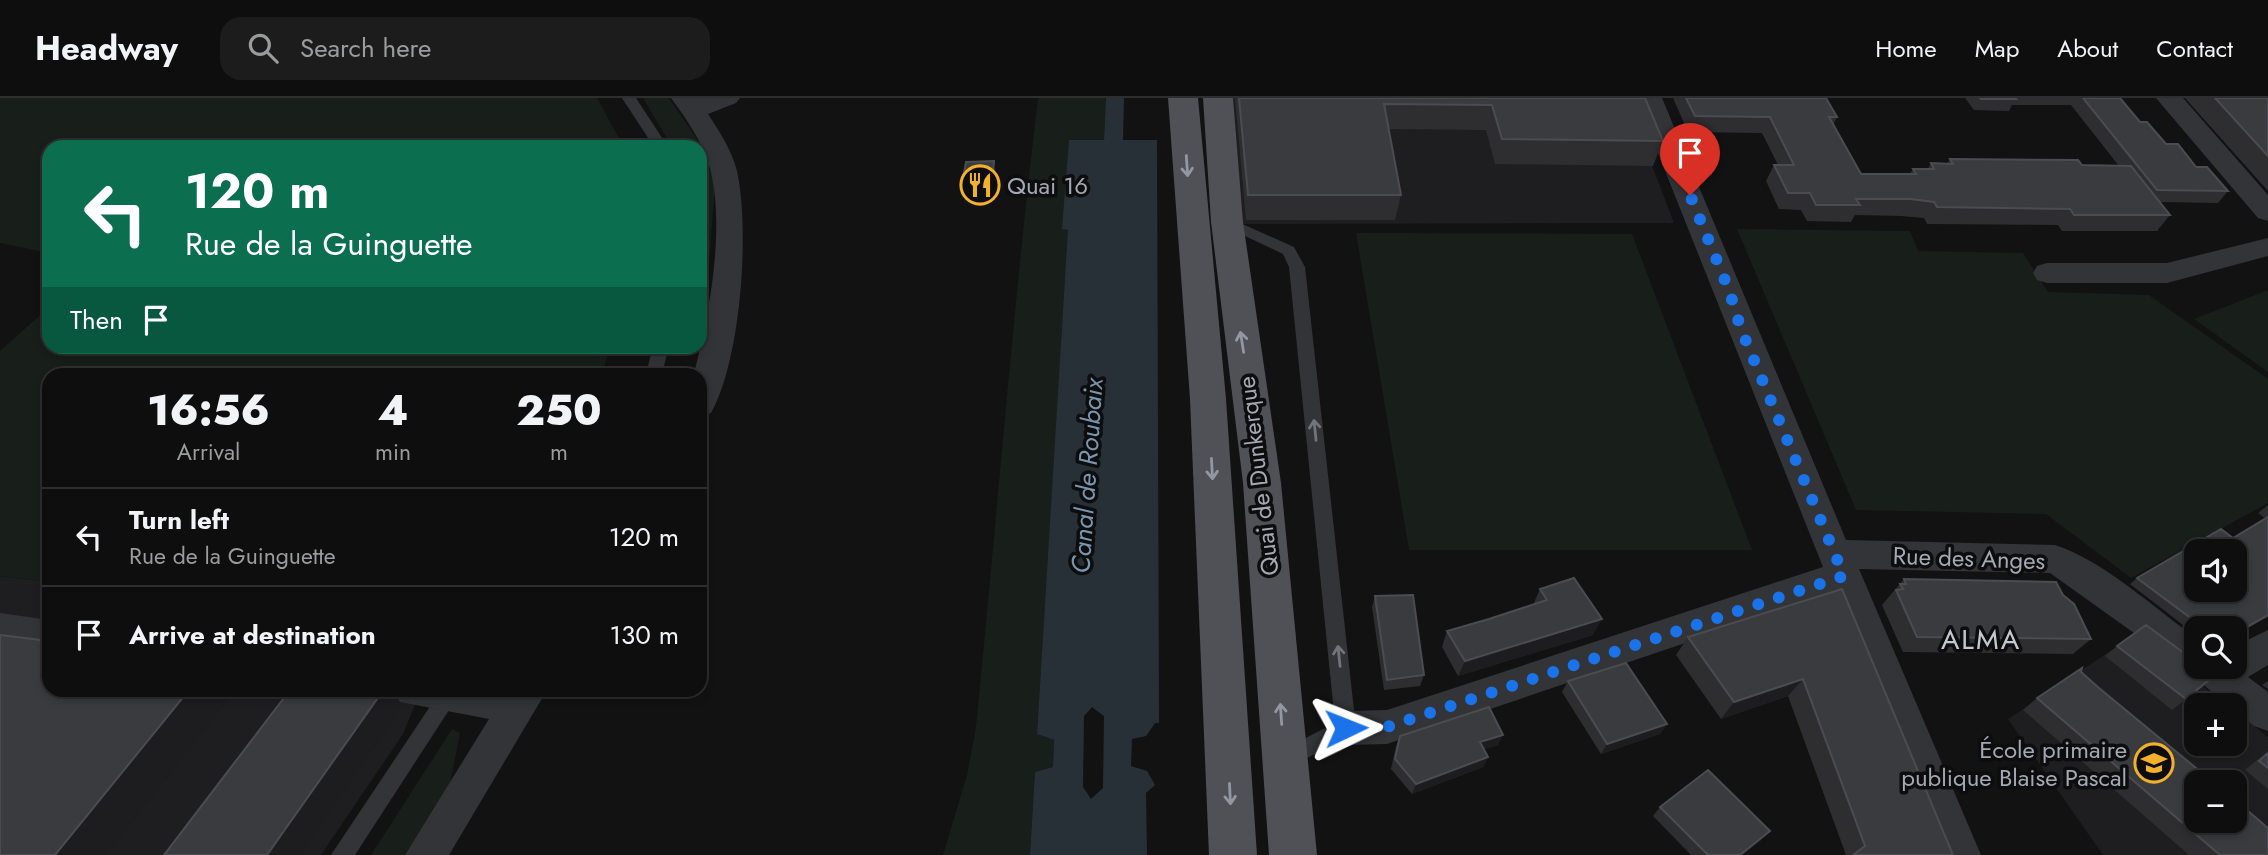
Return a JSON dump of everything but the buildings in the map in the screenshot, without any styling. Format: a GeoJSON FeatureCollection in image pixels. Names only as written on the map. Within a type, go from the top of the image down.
{"type":"FeatureCollection","features":[{"type":"Feature","properties":{"kind":"main road","name":"Quai de Dunkerque"},"geometry":{"type":"LineString","coordinates":[[1183,98],[1188,192],[1201,300],[1208,400],[1233,855]]}},
{"type":"Feature","properties":{"kind":"main road","name":"Quai de Dunkerque"},"geometry":{"type":"LineString","coordinates":[[1218,98],[1227,222],[1262,483],[1293,855]]}},
{"type":"Feature","properties":{"kind":"street"},"geometry":{"type":"LineString","coordinates":[[707,383],[716,354],[726,256],[727,203],[723,170],[689,104],[727,98]]}},
{"type":"Feature","properties":{"kind":"street"},"geometry":{"type":"LineString","coordinates":[[1649,98],[1960,855]]}},
{"type":"Feature","properties":{"kind":"street"},"geometry":{"type":"LineString","coordinates":[[2169,98],[2268,212]]}},
{"type":"Feature","properties":{"kind":"street"},"geometry":{"type":"LineString","coordinates":[[2047,273],[2167,274],[2268,247]]}},
{"type":"Feature","properties":{"kind":"street","name":"Rue des Anges"},"geometry":{"type":"LineString","coordinates":[[1346,728],[1387,727],[1516,685],[1840,565],[2055,559],[2184,644]]}},
{"type":"Feature","properties":{"kind":"street"},"geometry":{"type":"LineString","coordinates":[[0,629],[42,635]]}},
{"type":"Feature","properties":{"kind":"street"},"geometry":{"type":"LineString","coordinates":[[2247,655],[2268,646]]}},
{"type":"Feature","properties":{"kind":"street","name":"Rue des Anges"},"geometry":{"type":"LineString","coordinates":[[2231,679],[2268,714]]}},
{"type":"Feature","properties":{"kind":"street"},"geometry":{"type":"LineString","coordinates":[[426,855],[523,698]]}},
{"type":"Feature","properties":{"kind":"lane"},"geometry":{"type":"LineString","coordinates":[[629,98],[656,140]]}},
{"type":"Feature","properties":{"kind":"lane"},"geometry":{"type":"LineString","coordinates":[[1227,222],[1289,251],[1297,267],[1346,728],[1284,759]]}},
{"type":"Feature","properties":{"kind":"lane"},"geometry":{"type":"LineString","coordinates":[[342,855],[434,697]]}},
{"type":"Feature","properties":{"kind":"shaded area"},"geometry":{"type":"Polygon","coordinates":[[[0,98],[597,98],[620,140],[42,140],[42,252],[0,243],[0,98]]]}},
{"type":"Feature","properties":{"kind":"shaded area"},"geometry":{"type":"Polygon","coordinates":[[[643,98],[669,98],[698,140],[668,140],[643,98]]]}},
{"type":"Feature","properties":{"kind":"shaded area"},"geometry":{"type":"Polygon","coordinates":[[[1038,98],[1106,98],[1104,140],[1069,141],[1063,229],[1069,230],[1037,734],[1054,740],[1053,767],[1035,772],[1030,855],[943,855],[967,775],[976,727],[1038,98]]]}},
{"type":"Feature","properties":{"kind":"shaded area"},"geometry":{"type":"Polygon","coordinates":[[[1231,98],[1626,98],[1674,223],[1237,224],[1231,98]]]}},
{"type":"Feature","properties":{"kind":"shaded area"},"geometry":{"type":"Polygon","coordinates":[[[707,164],[715,185],[707,291],[707,164]]]}},
{"type":"Feature","properties":{"kind":"shaded area"},"geometry":{"type":"Polygon","coordinates":[[[1737,229],[1910,231],[1918,251],[2023,253],[2048,292],[2149,295],[2268,379],[2268,503],[2202,539],[2184,539],[2184,549],[2131,578],[2046,514],[1856,510],[1737,229]]]}},
{"type":"Feature","properties":{"kind":"shaded area"},"geometry":{"type":"Polygon","coordinates":[[[1356,233],[1632,234],[1752,550],[1409,550],[1356,233]]]}},
{"type":"Feature","properties":{"kind":"shaded area"},"geometry":{"type":"Polygon","coordinates":[[[2268,290],[2268,372],[2194,319],[2268,290]]]}},
{"type":"Feature","properties":{"kind":"shaded area"},"geometry":{"type":"Polygon","coordinates":[[[42,313],[42,354],[608,354],[604,368],[42,368],[42,581],[0,576],[0,351],[42,313]]]}},
{"type":"Feature","properties":{"kind":"shaded area"},"geometry":{"type":"Polygon","coordinates":[[[0,576],[42,581],[42,697],[418,697],[403,734],[321,855],[0,855],[0,576]]]}},
{"type":"Feature","properties":{"kind":"shaded area","name":"École primaire publique Blaise Pascal"},"geometry":{"type":"Polygon","coordinates":[[[2136,634],[2184,671],[2184,679],[2194,679],[2212,693],[2184,693],[2184,756],[2247,756],[2247,720],[2268,737],[2268,855],[2103,855],[2008,719],[2136,634]]]}},
{"type":"Feature","properties":{"kind":"shaded area"},"geometry":{"type":"Polygon","coordinates":[[[452,729],[460,733],[450,784],[405,855],[371,855],[452,729]]]}},
{"type":"Feature","properties":{"kind":"water","name":"Canal de Roubaix"},"geometry":{"type":"Polygon","coordinates":[[[1106,98],[1124,98],[1123,140],[1157,140],[1159,723],[1155,723],[1146,736],[1132,739],[1131,766],[1147,771],[1155,785],[1146,793],[1147,855],[1030,855],[1035,772],[1053,767],[1054,740],[1037,734],[1068,230],[1062,229],[1069,140],[1104,140],[1106,98]],[[1092,707],[1084,716],[1083,787],[1091,799],[1103,788],[1104,716],[1092,707]]]}},
{"type":"Feature","properties":{"kind":"place","name":"Quai 16"},"geometry":{"type":"Point","coordinates":[980,185]}},
{"type":"Feature","properties":{"kind":"place","name":"École primaire publique Blaise Pascal"},"geometry":{"type":"Point","coordinates":[2154,763]}},
{"type":"Feature","properties":{"kind":"district","name":"ALMA"},"geometry":{"type":"Point","coordinates":[1981,639]}},
{"type":"Feature","properties":{"kind":"route"},"geometry":{"type":"LineString","coordinates":[[1346,728],[1387,727],[1844,576],[1741,329],[1729,290],[1690,195]]}}]}
